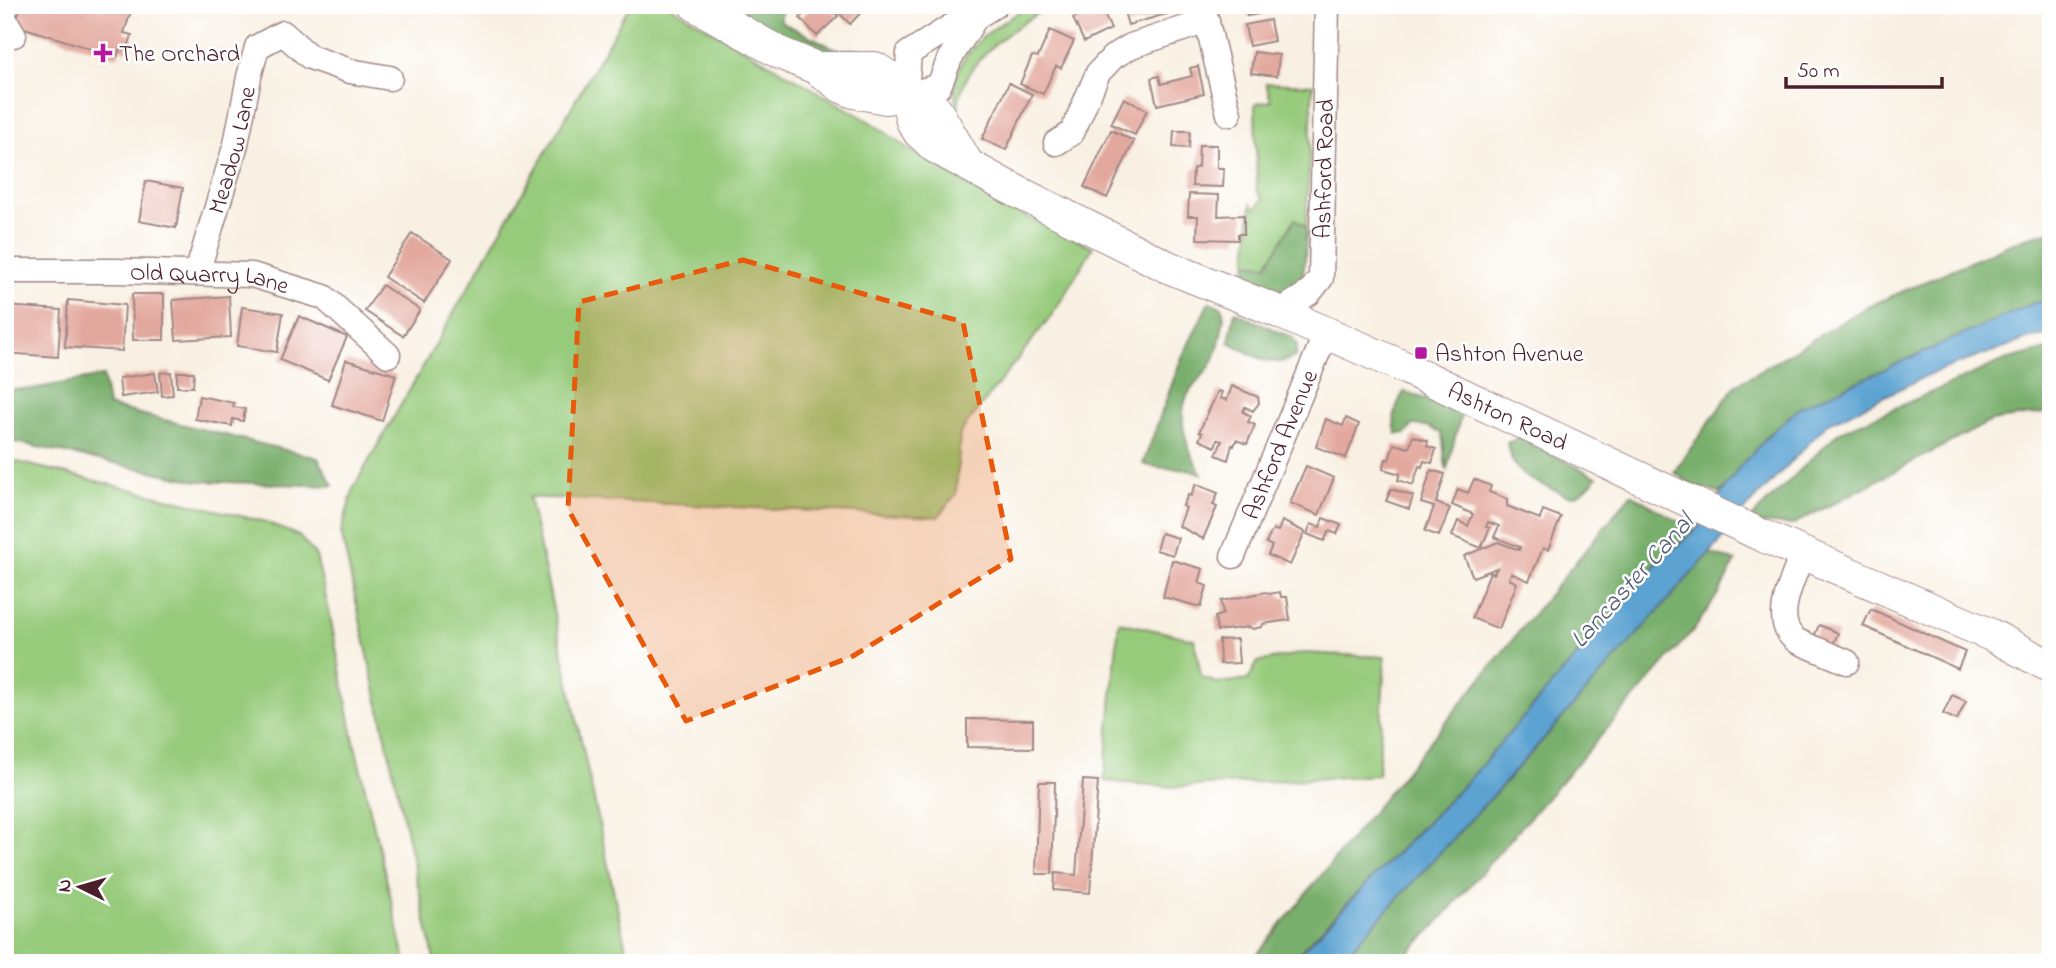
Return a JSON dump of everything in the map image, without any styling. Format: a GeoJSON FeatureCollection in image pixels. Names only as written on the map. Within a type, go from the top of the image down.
{"type":"FeatureCollection","features":[{"type":"Feature","properties":{"kind":"main road","name":"Ashton Road"},"geometry":{"type":"LineString","coordinates":[[695,5],[779,53],[816,68],[876,68],[906,95],[936,110],[967,163],[1008,187],[1168,267],[1408,369],[1685,500],[1991,635],[2051,667]]}},
{"type":"Feature","properties":{"kind":"street","name":"Ashford Road"},"geometry":{"type":"LineString","coordinates":[[1279,312],[1310,293],[1321,278],[1327,5]]}},
{"type":"Feature","properties":{"kind":"street"},"geometry":{"type":"LineString","coordinates":[[986,11],[950,58],[939,86],[906,95],[909,53],[952,26],[986,11]]}},
{"type":"Feature","properties":{"kind":"street"},"geometry":{"type":"LineString","coordinates":[[1056,143],[1072,133],[1098,73],[1113,57],[1131,46],[1205,13],[1233,104]]}},
{"type":"Feature","properties":{"kind":"street","name":"Meadow Lane"},"geometry":{"type":"LineString","coordinates":[[197,273],[236,144],[257,47],[283,33],[310,57],[350,71],[390,78]]}},
{"type":"Feature","properties":{"kind":"street","name":"Old Quarry Lane"},"geometry":{"type":"LineString","coordinates":[[5,271],[252,275],[324,298],[388,355]]}},
{"type":"Feature","properties":{"kind":"street","name":"Ashford Avenue"},"geometry":{"type":"LineString","coordinates":[[1233,556],[1326,333]]}},
{"type":"Feature","properties":{"kind":"street"},"geometry":{"type":"LineString","coordinates":[[1803,552],[1785,605],[1784,623],[1790,637],[1797,642],[1847,662]]}},
{"type":"Feature","properties":{"kind":"highlighted area"},"geometry":{"type":"Polygon","coordinates":[[[743,260],[963,322],[1011,559],[853,656],[686,721],[568,509],[579,302],[743,260]]]}},
{"type":"Feature","properties":{"kind":"green space"},"geometry":{"type":"Polygon","coordinates":[[[630,5],[668,5],[872,123],[910,150],[999,204],[1093,247],[1054,312],[960,433],[956,494],[938,517],[529,497],[629,963],[435,963],[341,532],[354,487],[630,5]]]}},
{"type":"Feature","properties":{"kind":"green space"},"geometry":{"type":"Polygon","coordinates":[[[725,5],[781,5],[781,22],[834,48],[857,49],[857,59],[826,57],[791,45],[725,5]]]}},
{"type":"Feature","properties":{"kind":"green space"},"geometry":{"type":"Polygon","coordinates":[[[1031,5],[1051,5],[1006,35],[978,61],[961,92],[958,110],[955,91],[957,75],[964,60],[987,34],[1031,5]]]}},
{"type":"Feature","properties":{"kind":"green space"},"geometry":{"type":"Polygon","coordinates":[[[1266,83],[1313,85],[1306,227],[1295,220],[1267,265],[1247,263],[1251,204],[1256,209],[1263,198],[1257,191],[1255,104],[1271,101],[1266,83]]]}},
{"type":"Feature","properties":{"kind":"green space"},"geometry":{"type":"Polygon","coordinates":[[[1295,219],[1306,227],[1305,261],[1299,282],[1292,288],[1281,290],[1245,280],[1247,263],[1267,265],[1295,219]]]}},
{"type":"Feature","properties":{"kind":"green space"},"geometry":{"type":"Polygon","coordinates":[[[2051,231],[2051,301],[2034,303],[1801,407],[1771,433],[1720,493],[1693,486],[1674,472],[1735,386],[1865,308],[2022,239],[2051,231]]]}},
{"type":"Feature","properties":{"kind":"green space"},"geometry":{"type":"Polygon","coordinates":[[[1209,302],[1222,307],[1223,320],[1219,342],[1211,365],[1187,396],[1183,416],[1188,446],[1202,474],[1143,464],[1180,362],[1209,302]]]}},
{"type":"Feature","properties":{"kind":"green space"},"geometry":{"type":"Polygon","coordinates":[[[1235,312],[1293,338],[1297,346],[1296,356],[1270,362],[1229,342],[1235,312]]]}},
{"type":"Feature","properties":{"kind":"green space"},"geometry":{"type":"Polygon","coordinates":[[[2051,348],[2051,412],[1991,421],[1792,525],[1746,523],[1838,433],[2005,360],[2051,348]]]}},
{"type":"Feature","properties":{"kind":"green space"},"geometry":{"type":"Polygon","coordinates":[[[103,376],[108,406],[318,458],[333,486],[197,481],[5,440],[5,390],[32,389],[103,376]]]}},
{"type":"Feature","properties":{"kind":"green space"},"geometry":{"type":"Polygon","coordinates":[[[1404,392],[1462,411],[1447,469],[1441,433],[1427,426],[1413,425],[1406,434],[1397,434],[1395,412],[1404,392]]]}},
{"type":"Feature","properties":{"kind":"green space"},"geometry":{"type":"Polygon","coordinates":[[[1519,438],[1597,477],[1582,492],[1570,496],[1530,479],[1517,468],[1509,453],[1507,443],[1519,438]]]}},
{"type":"Feature","properties":{"kind":"green space"},"geometry":{"type":"Polygon","coordinates":[[[5,459],[266,522],[299,536],[316,556],[353,737],[406,963],[5,963],[5,459]]]}},
{"type":"Feature","properties":{"kind":"green space"},"geometry":{"type":"Polygon","coordinates":[[[1631,494],[1695,531],[1659,561],[1475,773],[1289,963],[1250,963],[1631,494]]]}},
{"type":"Feature","properties":{"kind":"green space"},"geometry":{"type":"Polygon","coordinates":[[[1709,553],[1736,561],[1696,627],[1432,929],[1398,963],[1338,963],[1497,791],[1709,553]]]}},
{"type":"Feature","properties":{"kind":"green space"},"geometry":{"type":"Polygon","coordinates":[[[1119,622],[1194,639],[1201,676],[1216,683],[1248,680],[1258,662],[1304,653],[1385,657],[1378,775],[1175,787],[1104,781],[1119,622]]]}},
{"type":"Feature","properties":{"kind":"water"},"geometry":{"type":"Polygon","coordinates":[[[2051,301],[2051,334],[2030,338],[1930,374],[1827,424],[1744,511],[1718,544],[1497,791],[1338,963],[1290,963],[1475,773],[1659,561],[1695,531],[1741,465],[1800,407],[2034,303],[2051,301]]]}},
{"type":"Feature","properties":{"kind":"building"},"geometry":{"type":"Polygon","coordinates":[[[21,5],[91,5],[102,9],[103,5],[133,5],[124,33],[132,35],[127,51],[120,48],[117,57],[15,25],[21,5]]]}},
{"type":"Feature","properties":{"kind":"building"},"geometry":{"type":"Polygon","coordinates":[[[813,5],[827,5],[838,16],[817,36],[800,18],[813,5]]]}},
{"type":"Feature","properties":{"kind":"building"},"geometry":{"type":"Polygon","coordinates":[[[831,5],[868,5],[850,24],[831,5]]]}},
{"type":"Feature","properties":{"kind":"building"},"geometry":{"type":"Polygon","coordinates":[[[1100,5],[1111,29],[1084,42],[1073,18],[1100,5]]]}},
{"type":"Feature","properties":{"kind":"building"},"geometry":{"type":"Polygon","coordinates":[[[1122,5],[1171,5],[1173,12],[1128,25],[1122,5]]]}},
{"type":"Feature","properties":{"kind":"building"},"geometry":{"type":"Polygon","coordinates":[[[1245,5],[1270,5],[1271,12],[1247,16],[1245,5]]]}},
{"type":"Feature","properties":{"kind":"building"},"geometry":{"type":"Polygon","coordinates":[[[1270,20],[1274,41],[1249,46],[1245,25],[1270,20]]]}},
{"type":"Feature","properties":{"kind":"building"},"geometry":{"type":"Polygon","coordinates":[[[1050,30],[1074,41],[1061,68],[1056,66],[1043,94],[1020,84],[1032,56],[1038,57],[1050,30]]]}},
{"type":"Feature","properties":{"kind":"building"},"geometry":{"type":"Polygon","coordinates":[[[1254,52],[1279,55],[1277,76],[1251,73],[1254,52]]]}},
{"type":"Feature","properties":{"kind":"building"},"geometry":{"type":"Polygon","coordinates":[[[1198,66],[1204,94],[1157,105],[1151,78],[1159,76],[1161,84],[1192,76],[1190,68],[1198,66]]]}},
{"type":"Feature","properties":{"kind":"building"},"geometry":{"type":"Polygon","coordinates":[[[1009,83],[1032,94],[1006,150],[982,139],[1009,83]]]}},
{"type":"Feature","properties":{"kind":"building"},"geometry":{"type":"Polygon","coordinates":[[[1124,98],[1147,110],[1135,135],[1111,124],[1124,98]]]}},
{"type":"Feature","properties":{"kind":"building"},"geometry":{"type":"Polygon","coordinates":[[[1111,130],[1134,141],[1107,198],[1084,187],[1111,130]]]}},
{"type":"Feature","properties":{"kind":"building"},"geometry":{"type":"Polygon","coordinates":[[[1174,131],[1190,131],[1189,148],[1173,147],[1174,131]]]}},
{"type":"Feature","properties":{"kind":"building"},"geometry":{"type":"Polygon","coordinates":[[[1199,145],[1217,145],[1217,168],[1224,168],[1223,187],[1192,186],[1193,169],[1198,167],[1199,145]]]}},
{"type":"Feature","properties":{"kind":"building"},"geometry":{"type":"Polygon","coordinates":[[[146,181],[183,188],[176,228],[139,221],[146,181]]]}},
{"type":"Feature","properties":{"kind":"building"},"geometry":{"type":"Polygon","coordinates":[[[1189,194],[1219,195],[1218,216],[1244,215],[1244,234],[1238,234],[1238,240],[1197,239],[1198,216],[1188,216],[1189,194]]]}},
{"type":"Feature","properties":{"kind":"building"},"geometry":{"type":"Polygon","coordinates":[[[412,233],[452,259],[424,303],[384,277],[412,233]]]}},
{"type":"Feature","properties":{"kind":"building"},"geometry":{"type":"Polygon","coordinates":[[[382,285],[420,310],[403,336],[365,311],[382,285]]]}},
{"type":"Feature","properties":{"kind":"building"},"geometry":{"type":"Polygon","coordinates":[[[132,294],[164,294],[164,340],[133,340],[132,294]]]}},
{"type":"Feature","properties":{"kind":"building"},"geometry":{"type":"Polygon","coordinates":[[[229,296],[231,337],[176,340],[173,300],[229,296]]]}},
{"type":"Feature","properties":{"kind":"building"},"geometry":{"type":"Polygon","coordinates":[[[68,300],[125,305],[122,351],[65,347],[68,300]]]}},
{"type":"Feature","properties":{"kind":"building"},"geometry":{"type":"Polygon","coordinates":[[[5,306],[61,310],[58,357],[5,353],[5,306]]]}},
{"type":"Feature","properties":{"kind":"building"},"geometry":{"type":"Polygon","coordinates":[[[242,307],[283,313],[277,352],[237,346],[242,307]]]}},
{"type":"Feature","properties":{"kind":"building"},"geometry":{"type":"Polygon","coordinates":[[[299,316],[347,337],[328,380],[280,360],[299,316]]]}},
{"type":"Feature","properties":{"kind":"building"},"geometry":{"type":"Polygon","coordinates":[[[346,360],[396,375],[382,421],[332,405],[346,360]]]}},
{"type":"Feature","properties":{"kind":"building"},"geometry":{"type":"Polygon","coordinates":[[[171,372],[173,395],[162,396],[160,373],[171,372]]]}},
{"type":"Feature","properties":{"kind":"building"},"geometry":{"type":"Polygon","coordinates":[[[177,372],[194,372],[193,387],[177,387],[177,372]]]}},
{"type":"Feature","properties":{"kind":"building"},"geometry":{"type":"Polygon","coordinates":[[[155,373],[158,392],[121,397],[119,378],[155,373]]]}},
{"type":"Feature","properties":{"kind":"building"},"geometry":{"type":"Polygon","coordinates":[[[1232,386],[1258,397],[1259,403],[1253,411],[1245,407],[1243,412],[1251,416],[1248,422],[1255,425],[1247,444],[1236,440],[1234,446],[1232,445],[1228,460],[1216,455],[1222,441],[1217,440],[1215,447],[1199,440],[1202,433],[1199,432],[1218,391],[1222,392],[1220,398],[1227,400],[1232,386]]]}},
{"type":"Feature","properties":{"kind":"building"},"geometry":{"type":"Polygon","coordinates":[[[199,396],[234,403],[233,407],[245,409],[243,421],[233,419],[232,426],[195,419],[199,396]]]}},
{"type":"Feature","properties":{"kind":"building"},"geometry":{"type":"Polygon","coordinates":[[[1346,418],[1359,424],[1346,458],[1316,447],[1326,419],[1343,426],[1346,418]]]}},
{"type":"Feature","properties":{"kind":"building"},"geometry":{"type":"Polygon","coordinates":[[[1413,436],[1428,441],[1427,446],[1436,449],[1432,463],[1424,461],[1422,467],[1419,466],[1413,485],[1398,480],[1400,474],[1383,469],[1394,444],[1409,448],[1413,436]]]}},
{"type":"Feature","properties":{"kind":"building"},"geometry":{"type":"Polygon","coordinates":[[[1306,466],[1334,478],[1319,515],[1290,503],[1306,466]]]}},
{"type":"Feature","properties":{"kind":"building"},"geometry":{"type":"Polygon","coordinates":[[[1431,470],[1445,474],[1436,503],[1450,508],[1439,536],[1425,531],[1434,507],[1421,503],[1431,470]]]}},
{"type":"Feature","properties":{"kind":"building"},"geometry":{"type":"Polygon","coordinates":[[[1474,479],[1491,486],[1489,492],[1507,499],[1507,506],[1540,519],[1543,510],[1561,517],[1548,550],[1543,548],[1529,581],[1511,573],[1509,579],[1517,583],[1499,629],[1472,618],[1490,572],[1494,574],[1497,568],[1473,577],[1464,556],[1498,542],[1519,550],[1520,547],[1494,537],[1499,526],[1488,522],[1486,527],[1490,528],[1481,548],[1452,536],[1458,521],[1468,526],[1473,514],[1452,505],[1458,489],[1468,493],[1474,479]]]}},
{"type":"Feature","properties":{"kind":"building"},"geometry":{"type":"Polygon","coordinates":[[[1196,484],[1218,493],[1213,505],[1217,507],[1203,539],[1179,526],[1186,508],[1183,506],[1196,484]]]}},
{"type":"Feature","properties":{"kind":"building"},"geometry":{"type":"Polygon","coordinates":[[[1391,489],[1413,496],[1409,509],[1386,501],[1391,489]]]}},
{"type":"Feature","properties":{"kind":"building"},"geometry":{"type":"Polygon","coordinates":[[[1323,518],[1341,525],[1337,534],[1329,531],[1324,541],[1307,534],[1311,524],[1320,527],[1323,518]]]}},
{"type":"Feature","properties":{"kind":"building"},"geometry":{"type":"Polygon","coordinates":[[[1282,521],[1305,532],[1290,565],[1268,555],[1272,546],[1266,543],[1273,529],[1278,531],[1282,521]]]}},
{"type":"Feature","properties":{"kind":"building"},"geometry":{"type":"Polygon","coordinates":[[[1161,533],[1178,538],[1173,555],[1156,550],[1161,533]]]}},
{"type":"Feature","properties":{"kind":"building"},"geometry":{"type":"Polygon","coordinates":[[[1172,560],[1203,569],[1199,583],[1207,586],[1201,607],[1163,597],[1172,560]]]}},
{"type":"Feature","properties":{"kind":"building"},"geometry":{"type":"Polygon","coordinates":[[[1266,592],[1280,592],[1281,597],[1287,597],[1290,620],[1263,624],[1262,627],[1253,629],[1249,627],[1217,631],[1215,617],[1223,614],[1221,601],[1266,592]]]}},
{"type":"Feature","properties":{"kind":"building"},"geometry":{"type":"Polygon","coordinates":[[[1871,609],[1965,652],[1958,669],[1863,626],[1871,609]]]}},
{"type":"Feature","properties":{"kind":"building"},"geometry":{"type":"Polygon","coordinates":[[[1819,625],[1838,633],[1832,647],[1813,639],[1819,625]]]}},
{"type":"Feature","properties":{"kind":"building"},"geometry":{"type":"Polygon","coordinates":[[[1237,639],[1239,663],[1220,664],[1219,640],[1237,639]]]}},
{"type":"Feature","properties":{"kind":"building"},"geometry":{"type":"Polygon","coordinates":[[[1952,695],[1966,701],[1957,720],[1943,714],[1952,695]]]}},
{"type":"Feature","properties":{"kind":"building"},"geometry":{"type":"Polygon","coordinates":[[[967,719],[1033,720],[1033,748],[967,747],[967,719]]]}},
{"type":"Feature","properties":{"kind":"building"},"geometry":{"type":"Polygon","coordinates":[[[1083,780],[1098,781],[1090,893],[1054,890],[1055,873],[1076,875],[1083,780]]]}},
{"type":"Feature","properties":{"kind":"building"},"geometry":{"type":"Polygon","coordinates":[[[1039,782],[1055,782],[1052,874],[1036,874],[1039,782]]]}},
{"type":"Feature","properties":{"kind":"place","name":"The Orchard"},"geometry":{"type":"Point","coordinates":[103,53]}},
{"type":"Feature","properties":{"kind":"place","name":"Ashton Avenue"},"geometry":{"type":"Point","coordinates":[1421,353]}},
{"type":"Feature","properties":{"kind":"water label","name":"Lancaster Canal"},"geometry":{"type":"Point","coordinates":[1631,580]}}]}
